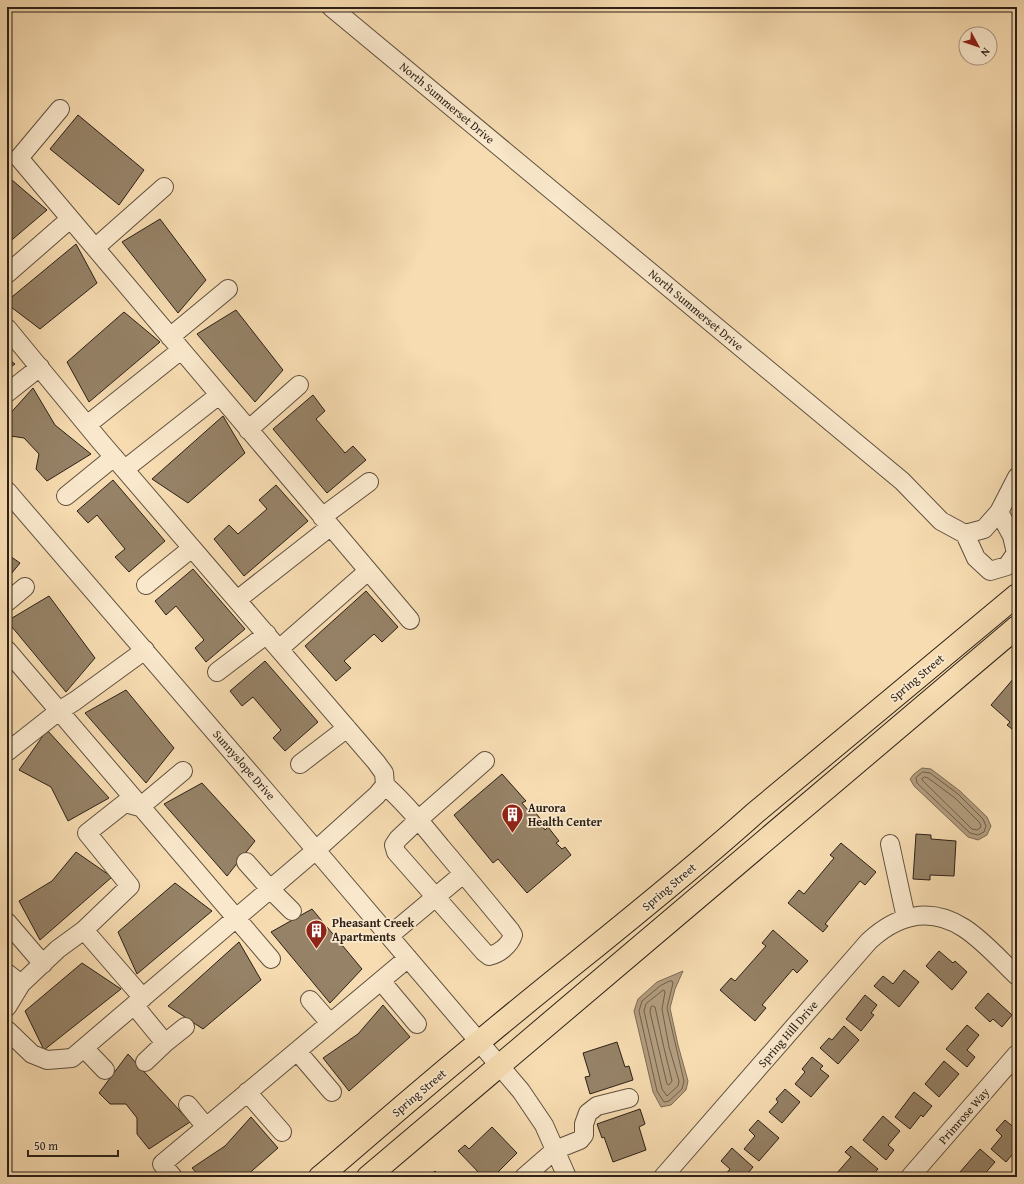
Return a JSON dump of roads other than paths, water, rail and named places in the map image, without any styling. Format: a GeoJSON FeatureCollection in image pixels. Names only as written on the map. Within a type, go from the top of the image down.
{"type":"FeatureCollection","features":[{"type":"Feature","properties":{"kind":"main road","name":"Spring Street"},"geometry":{"type":"LineString","coordinates":[[333,1173],[479,1042],[615,932],[727,839],[755,813],[1016,599]]}},
{"type":"Feature","properties":{"kind":"main road","name":"Spring Street"},"geometry":{"type":"LineString","coordinates":[[368,1177],[1017,627]]}},
{"type":"Feature","properties":{"kind":"street","name":"North Summerset Drive"},"geometry":{"type":"LineString","coordinates":[[331,7],[902,480],[941,521],[965,534]]}},
{"type":"Feature","properties":{"kind":"street"},"geometry":{"type":"LineString","coordinates":[[60,109],[19,158],[410,620]]}},
{"type":"Feature","properties":{"kind":"street"},"geometry":{"type":"LineString","coordinates":[[95,248],[164,187]]}},
{"type":"Feature","properties":{"kind":"street"},"geometry":{"type":"LineString","coordinates":[[7,274],[70,219]]}},
{"type":"Feature","properties":{"kind":"street"},"geometry":{"type":"LineString","coordinates":[[87,425],[175,344],[228,289]]}},
{"type":"Feature","properties":{"kind":"street"},"geometry":{"type":"LineString","coordinates":[[7,328],[87,425],[376,762],[384,773],[385,785],[402,801],[418,820],[463,874],[510,930],[513,935],[511,941],[495,954],[489,956],[396,852],[394,845],[398,839],[418,820],[485,761]]}},
{"type":"Feature","properties":{"kind":"street"},"geometry":{"type":"LineString","coordinates":[[7,393],[40,367]]}},
{"type":"Feature","properties":{"kind":"street"},"geometry":{"type":"LineString","coordinates":[[248,430],[299,385]]}},
{"type":"Feature","properties":{"kind":"street"},"geometry":{"type":"LineString","coordinates":[[66,496],[120,463],[219,395]]}},
{"type":"Feature","properties":{"kind":"street"},"geometry":{"type":"LineString","coordinates":[[999,512],[1012,536],[1016,553],[1007,566],[990,571],[976,558],[965,534],[984,529],[999,512],[1017,476]]}},
{"type":"Feature","properties":{"kind":"street"},"geometry":{"type":"LineString","coordinates":[[237,600],[369,482]]}},
{"type":"Feature","properties":{"kind":"street","name":"Sunnyslope Drive"},"geometry":{"type":"LineString","coordinates":[[7,490],[530,1102],[544,1125],[567,1177]]}},
{"type":"Feature","properties":{"kind":"street"},"geometry":{"type":"LineString","coordinates":[[146,585],[192,548]]}},
{"type":"Feature","properties":{"kind":"street"},"geometry":{"type":"LineString","coordinates":[[279,649],[368,571]]}},
{"type":"Feature","properties":{"kind":"street"},"geometry":{"type":"LineString","coordinates":[[7,602],[25,587]]}},
{"type":"Feature","properties":{"kind":"street"},"geometry":{"type":"LineString","coordinates":[[217,672],[267,634]]}},
{"type":"Feature","properties":{"kind":"street"},"geometry":{"type":"LineString","coordinates":[[7,752],[59,711],[75,701],[144,650]]}},
{"type":"Feature","properties":{"kind":"street"},"geometry":{"type":"LineString","coordinates":[[8,654],[59,711],[271,959]]}},
{"type":"Feature","properties":{"kind":"street"},"geometry":{"type":"LineString","coordinates":[[300,764],[347,728]]}},
{"type":"Feature","properties":{"kind":"street"},"geometry":{"type":"LineString","coordinates":[[140,807],[183,770]]}},
{"type":"Feature","properties":{"kind":"street"},"geometry":{"type":"LineString","coordinates":[[7,1030],[32,1054],[47,1060],[72,1058],[316,850],[377,795],[385,785]]}},
{"type":"Feature","properties":{"kind":"street"},"geometry":{"type":"LineString","coordinates":[[7,1007],[22,984],[58,949],[84,930],[130,886],[87,833],[125,803],[140,807]]}},
{"type":"Feature","properties":{"kind":"street"},"geometry":{"type":"LineString","coordinates":[[890,844],[906,918]]}},
{"type":"Feature","properties":{"kind":"street"},"geometry":{"type":"LineString","coordinates":[[246,862],[292,911]]}},
{"type":"Feature","properties":{"kind":"street"},"geometry":{"type":"LineString","coordinates":[[389,936],[463,874]]}},
{"type":"Feature","properties":{"kind":"street","name":"Spring Hill Drive"},"geometry":{"type":"LineString","coordinates":[[663,1177],[869,941],[886,927],[906,918],[929,916],[946,919],[964,928],[980,940],[1017,976]]}},
{"type":"Feature","properties":{"kind":"street"},"geometry":{"type":"LineString","coordinates":[[7,922],[43,964]]}},
{"type":"Feature","properties":{"kind":"street"},"geometry":{"type":"LineString","coordinates":[[84,930],[138,1002],[166,1043]]}},
{"type":"Feature","properties":{"kind":"street"},"geometry":{"type":"LineString","coordinates":[[173,1177],[162,1164],[408,958]]}},
{"type":"Feature","properties":{"kind":"street"},"geometry":{"type":"LineString","coordinates":[[7,973],[22,984]]}},
{"type":"Feature","properties":{"kind":"street"},"geometry":{"type":"LineString","coordinates":[[381,981],[417,1024]]}},
{"type":"Feature","properties":{"kind":"street"},"geometry":{"type":"LineString","coordinates":[[310,1000],[330,1023]]}},
{"type":"Feature","properties":{"kind":"street"},"geometry":{"type":"LineString","coordinates":[[145,1062],[185,1028]]}},
{"type":"Feature","properties":{"kind":"street"},"geometry":{"type":"LineString","coordinates":[[84,1048],[105,1070]]}},
{"type":"Feature","properties":{"kind":"street"},"geometry":{"type":"LineString","coordinates":[[297,1051],[332,1092]]}},
{"type":"Feature","properties":{"kind":"street","name":"Primrose Way"},"geometry":{"type":"LineString","coordinates":[[910,1177],[1017,1054]]}},
{"type":"Feature","properties":{"kind":"street"},"geometry":{"type":"LineString","coordinates":[[248,1092],[282,1132]]}},
{"type":"Feature","properties":{"kind":"street"},"geometry":{"type":"LineString","coordinates":[[524,1177],[555,1150],[580,1140],[584,1135],[584,1124],[588,1113],[598,1106],[629,1098]]}},
{"type":"Feature","properties":{"kind":"street"},"geometry":{"type":"LineString","coordinates":[[188,1105],[206,1127]]}},
{"type":"Feature","properties":{"kind":"water"},"geometry":{"type":"Polygon","coordinates":[[[922,768],[931,769],[960,791],[987,817],[991,826],[987,835],[978,840],[968,837],[914,786],[910,779],[922,768]]]}},
{"type":"Feature","properties":{"kind":"water"},"geometry":{"type":"Polygon","coordinates":[[[683,971],[675,989],[670,1008],[688,1081],[686,1090],[671,1105],[661,1107],[653,1092],[634,1011],[638,999],[657,982],[683,971]]]}},
{"type":"Feature","properties":{"kind":"place","name":"Aurora Health Center"},"geometry":{"type":"Point","coordinates":[513,834]}},
{"type":"Feature","properties":{"kind":"place","name":"Pheasant Creek Apartments"},"geometry":{"type":"Point","coordinates":[317,950]}}]}
